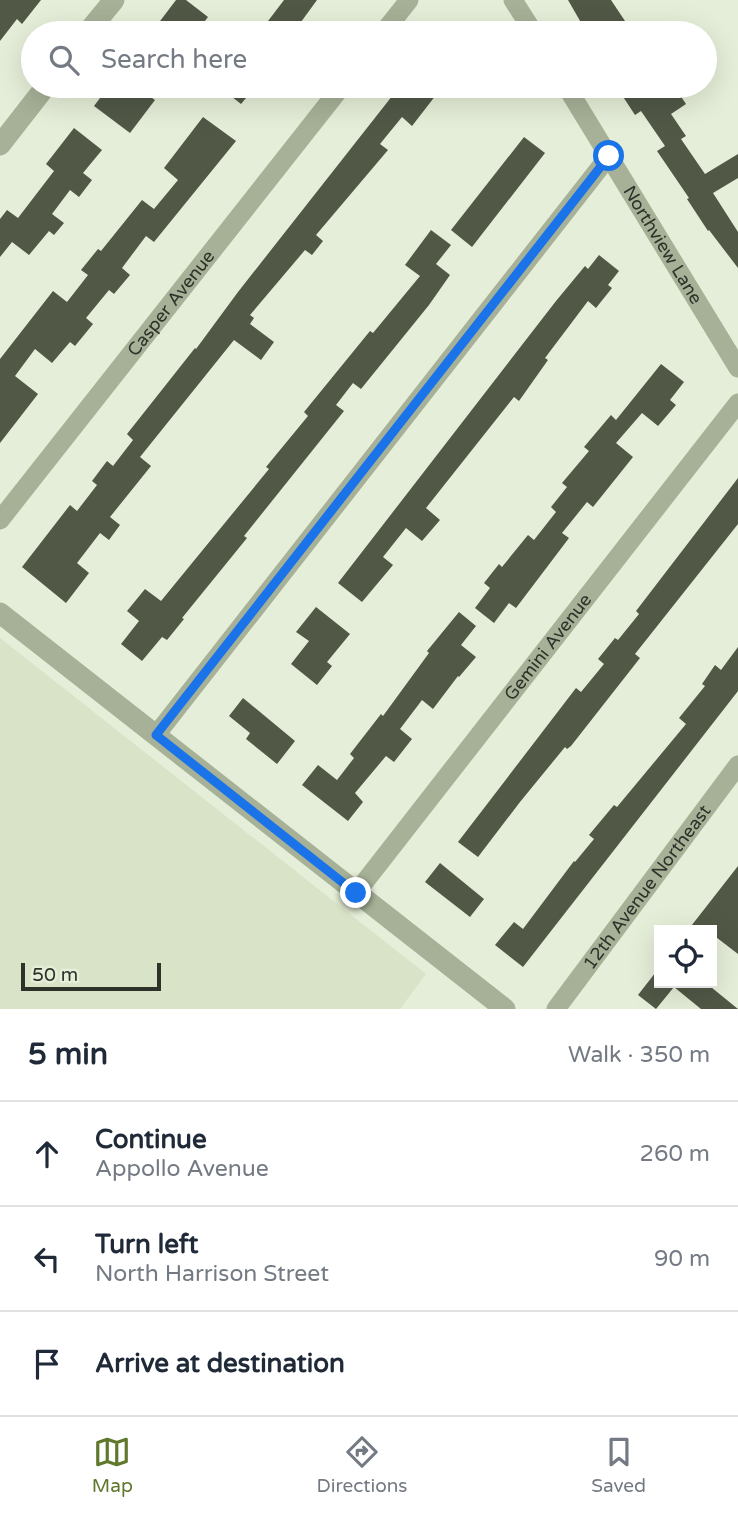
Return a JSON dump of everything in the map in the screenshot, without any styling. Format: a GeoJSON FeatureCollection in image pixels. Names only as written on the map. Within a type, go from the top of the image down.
{"type":"FeatureCollection","features":[{"type":"Feature","properties":{"kind":"street"},"geometry":{"type":"LineString","coordinates":[[97,21],[114,0]]}},
{"type":"Feature","properties":{"kind":"street"},"geometry":{"type":"LineString","coordinates":[[392,21],[409,0]]}},
{"type":"Feature","properties":{"kind":"street"},"geometry":{"type":"LineString","coordinates":[[513,0],[526,21]]}},
{"type":"Feature","properties":{"kind":"street"},"geometry":{"type":"LineString","coordinates":[[0,145],[37,98]]}},
{"type":"Feature","properties":{"kind":"street","name":"Casper Avenue"},"geometry":{"type":"LineString","coordinates":[[0,520],[333,98]]}},
{"type":"Feature","properties":{"kind":"street","name":"Northview Lane"},"geometry":{"type":"LineString","coordinates":[[573,98],[738,368]]}},
{"type":"Feature","properties":{"kind":"street"},"geometry":{"type":"LineString","coordinates":[[156,735],[609,156]]}},
{"type":"Feature","properties":{"kind":"street","name":"Gemini Avenue"},"geometry":{"type":"LineString","coordinates":[[356,893],[738,403]]}},
{"type":"Feature","properties":{"kind":"street"},"geometry":{"type":"LineString","coordinates":[[0,613],[505,1009]]}},
{"type":"Feature","properties":{"kind":"street","name":"12th Avenue Northeast"},"geometry":{"type":"LineString","coordinates":[[556,1009],[738,765]]}},
{"type":"Feature","properties":{"kind":"shaded area"},"geometry":{"type":"Polygon","coordinates":[[[0,638],[426,974],[400,1009],[0,1009],[0,638]]]}},
{"type":"Feature","properties":{"kind":"building"},"geometry":{"type":"Polygon","coordinates":[[[0,0],[41,0],[24,21],[21,23],[17,19],[0,41],[0,0]]]}},
{"type":"Feature","properties":{"kind":"building"},"geometry":{"type":"Polygon","coordinates":[[[176,0],[186,0],[208,17],[205,21],[160,21],[176,0]]]}},
{"type":"Feature","properties":{"kind":"building"},"geometry":{"type":"Polygon","coordinates":[[[284,0],[317,0],[302,21],[268,21],[284,0]]]}},
{"type":"Feature","properties":{"kind":"building"},"geometry":{"type":"Polygon","coordinates":[[[568,0],[611,0],[625,21],[580,21],[568,0]]]}},
{"type":"Feature","properties":{"kind":"building"},"geometry":{"type":"Polygon","coordinates":[[[100,98],[155,100],[130,133],[94,106],[100,98]]]}},
{"type":"Feature","properties":{"kind":"building"},"geometry":{"type":"Polygon","coordinates":[[[233,98],[246,98],[241,104],[233,98]]]}},
{"type":"Feature","properties":{"kind":"building"},"geometry":{"type":"Polygon","coordinates":[[[391,98],[434,98],[412,126],[402,117],[380,144],[388,150],[316,235],[323,241],[312,255],[305,250],[250,315],[254,318],[250,324],[274,342],[261,360],[234,340],[140,457],[151,466],[110,517],[120,525],[109,540],[100,533],[77,563],[89,573],[66,603],[22,567],[70,505],[77,511],[97,485],[92,481],[107,461],[113,466],[133,440],[127,434],[391,98]]]}},
{"type":"Feature","properties":{"kind":"building"},"geometry":{"type":"Polygon","coordinates":[[[624,98],[682,98],[686,104],[671,114],[686,136],[681,139],[705,174],[738,154],[738,178],[713,193],[738,232],[738,268],[708,231],[657,151],[665,146],[641,111],[635,115],[624,98]]]}},
{"type":"Feature","properties":{"kind":"building"},"geometry":{"type":"Polygon","coordinates":[[[203,117],[236,141],[154,242],[146,236],[122,268],[130,275],[114,294],[109,290],[86,318],[93,324],[75,346],[70,342],[52,363],[35,349],[15,376],[38,394],[0,443],[0,359],[53,291],[67,302],[88,275],[81,270],[98,249],[101,251],[142,200],[154,209],[178,180],[164,168],[203,117]]]}},
{"type":"Feature","properties":{"kind":"building"},"geometry":{"type":"Polygon","coordinates":[[[74,128],[102,150],[83,173],[92,180],[79,197],[70,190],[52,214],[64,223],[54,235],[49,231],[29,255],[12,242],[0,257],[0,219],[7,210],[18,218],[54,171],[46,164],[74,128]]]}},
{"type":"Feature","properties":{"kind":"building"},"geometry":{"type":"Polygon","coordinates":[[[524,137],[545,153],[472,247],[451,230],[524,137]]]}},
{"type":"Feature","properties":{"kind":"building"},"geometry":{"type":"Polygon","coordinates":[[[431,230],[451,245],[436,264],[450,275],[361,389],[353,383],[336,405],[344,411],[244,536],[247,538],[182,618],[184,619],[167,640],[162,637],[142,661],[121,644],[139,621],[127,611],[145,589],[161,601],[269,469],[266,467],[308,416],[304,412],[370,331],[373,333],[420,276],[405,265],[431,230]]]}},
{"type":"Feature","properties":{"kind":"building"},"geometry":{"type":"Polygon","coordinates":[[[599,255],[619,271],[608,285],[612,288],[596,308],[588,301],[545,358],[548,360],[519,401],[514,397],[426,508],[440,520],[422,541],[406,528],[383,557],[393,565],[362,602],[338,583],[556,301],[585,266],[588,269],[599,255]]]}},
{"type":"Feature","properties":{"kind":"building"},"geometry":{"type":"Polygon","coordinates":[[[661,364],[684,382],[670,400],[676,405],[658,426],[642,413],[616,443],[633,457],[593,507],[587,502],[562,533],[569,538],[516,608],[509,603],[494,623],[475,608],[490,588],[484,583],[499,564],[502,567],[528,535],[534,540],[556,512],[551,507],[567,487],[562,483],[589,451],[584,447],[611,415],[616,420],[661,364]]]}},
{"type":"Feature","properties":{"kind":"building"},"geometry":{"type":"Polygon","coordinates":[[[738,478],[738,524],[635,654],[640,658],[571,746],[567,749],[565,747],[520,802],[478,857],[458,842],[576,688],[581,692],[604,664],[598,659],[639,614],[636,611],[738,478]]]}},
{"type":"Feature","properties":{"kind":"building"},"geometry":{"type":"Polygon","coordinates":[[[316,607],[350,634],[327,662],[332,666],[317,685],[291,664],[309,641],[296,632],[316,607]]]}},
{"type":"Feature","properties":{"kind":"building"},"geometry":{"type":"Polygon","coordinates":[[[459,612],[476,626],[461,645],[476,657],[433,709],[422,700],[400,729],[412,739],[394,762],[386,756],[355,793],[363,802],[348,821],[302,785],[318,765],[337,780],[354,758],[350,754],[381,714],[383,716],[429,653],[427,651],[459,612]]]}},
{"type":"Feature","properties":{"kind":"building"},"geometry":{"type":"Polygon","coordinates":[[[738,647],[738,691],[523,967],[495,945],[514,922],[523,929],[594,839],[589,835],[614,805],[617,807],[686,724],[679,718],[705,686],[702,684],[715,665],[721,670],[738,647]]]}},
{"type":"Feature","properties":{"kind":"building"},"geometry":{"type":"Polygon","coordinates":[[[243,698],[295,741],[277,764],[246,739],[250,733],[229,716],[243,698]]]}},
{"type":"Feature","properties":{"kind":"building"},"geometry":{"type":"Polygon","coordinates":[[[440,863],[484,899],[470,917],[425,882],[440,863]]]}},
{"type":"Feature","properties":{"kind":"building"},"geometry":{"type":"Polygon","coordinates":[[[738,866],[738,954],[717,938],[717,925],[692,925],[738,866]]]}},
{"type":"Feature","properties":{"kind":"building"},"geometry":{"type":"Polygon","coordinates":[[[654,974],[654,988],[673,988],[656,1009],[638,995],[654,974]]]}},
{"type":"Feature","properties":{"kind":"building"},"geometry":{"type":"Polygon","coordinates":[[[675,988],[712,988],[738,1009],[701,1009],[675,988]]]}},
{"type":"Feature","properties":{"kind":"route"},"geometry":{"type":"LineString","coordinates":[[356,893],[156,735],[609,156]]}}]}
